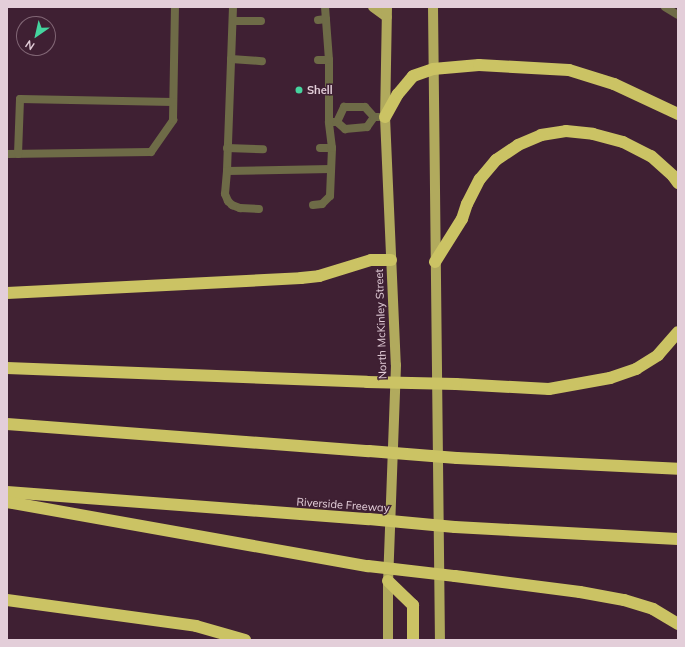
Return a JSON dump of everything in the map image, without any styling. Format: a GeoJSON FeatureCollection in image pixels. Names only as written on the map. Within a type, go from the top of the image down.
{"type":"FeatureCollection","features":[{"type":"Feature","properties":{"kind":"highway"},"geometry":{"type":"LineString","coordinates":[[380,117],[413,76],[432,69],[478,65],[569,70],[614,84],[678,114]]}},
{"type":"Feature","properties":{"kind":"highway"},"geometry":{"type":"LineString","coordinates":[[435,262],[462,219],[467,204],[480,178],[496,160],[518,145],[541,135],[566,131],[593,134],[623,142],[651,156],[673,176],[678,183]]}},
{"type":"Feature","properties":{"kind":"highway"},"geometry":{"type":"LineString","coordinates":[[7,293],[301,278],[319,276],[371,260],[391,260]]}},
{"type":"Feature","properties":{"kind":"highway"},"geometry":{"type":"LineString","coordinates":[[7,368],[366,382],[456,384],[549,389],[610,378],[636,369],[658,355],[678,332]]}},
{"type":"Feature","properties":{"kind":"highway"},"geometry":{"type":"LineString","coordinates":[[7,424],[457,458],[678,469]]}},
{"type":"Feature","properties":{"kind":"highway","name":"Riverside Freeway"},"geometry":{"type":"LineString","coordinates":[[7,492],[455,527],[678,539]]}},
{"type":"Feature","properties":{"kind":"highway"},"geometry":{"type":"LineString","coordinates":[[7,502],[368,566],[580,592],[624,600],[653,609],[678,624]]}},
{"type":"Feature","properties":{"kind":"highway"},"geometry":{"type":"LineString","coordinates":[[388,581],[412,605],[413,640]]}},
{"type":"Feature","properties":{"kind":"highway"},"geometry":{"type":"LineString","coordinates":[[7,600],[196,626],[244,640]]}},
{"type":"Feature","properties":{"kind":"main road"},"geometry":{"type":"LineString","coordinates":[[373,7],[387,12]]}},
{"type":"Feature","properties":{"kind":"main road"},"geometry":{"type":"LineString","coordinates":[[435,8],[432,69],[440,640]]}},
{"type":"Feature","properties":{"kind":"main road","name":"North McKinley Street"},"geometry":{"type":"LineString","coordinates":[[387,12],[380,117],[391,260],[396,365],[388,581],[388,640]]}},
{"type":"Feature","properties":{"kind":"lane"},"geometry":{"type":"LineString","coordinates":[[7,154],[151,152],[173,120],[175,7]]}},
{"type":"Feature","properties":{"kind":"lane"},"geometry":{"type":"LineString","coordinates":[[233,7],[225,194],[232,205],[240,208],[259,209]]}},
{"type":"Feature","properties":{"kind":"lane"},"geometry":{"type":"LineString","coordinates":[[313,205],[322,204],[330,196],[333,122],[329,60],[322,19],[325,7]]}},
{"type":"Feature","properties":{"kind":"lane"},"geometry":{"type":"LineString","coordinates":[[233,21],[261,21]]}},
{"type":"Feature","properties":{"kind":"lane"},"geometry":{"type":"LineString","coordinates":[[231,59],[262,61]]}},
{"type":"Feature","properties":{"kind":"lane"},"geometry":{"type":"LineString","coordinates":[[318,60],[329,60]]}},
{"type":"Feature","properties":{"kind":"lane"},"geometry":{"type":"LineString","coordinates":[[18,154],[20,99],[173,102]]}},
{"type":"Feature","properties":{"kind":"lane"},"geometry":{"type":"LineString","coordinates":[[344,107],[365,107],[380,117],[367,127],[345,129],[333,122],[344,107]]}},
{"type":"Feature","properties":{"kind":"lane"},"geometry":{"type":"LineString","coordinates":[[227,148],[262,149]]}},
{"type":"Feature","properties":{"kind":"lane"},"geometry":{"type":"LineString","coordinates":[[320,148],[332,148]]}},
{"type":"Feature","properties":{"kind":"lane"},"geometry":{"type":"LineString","coordinates":[[227,170],[331,169]]}},
{"type":"Feature","properties":{"kind":"place","name":"Shell"},"geometry":{"type":"Point","coordinates":[299,90]}}]}
